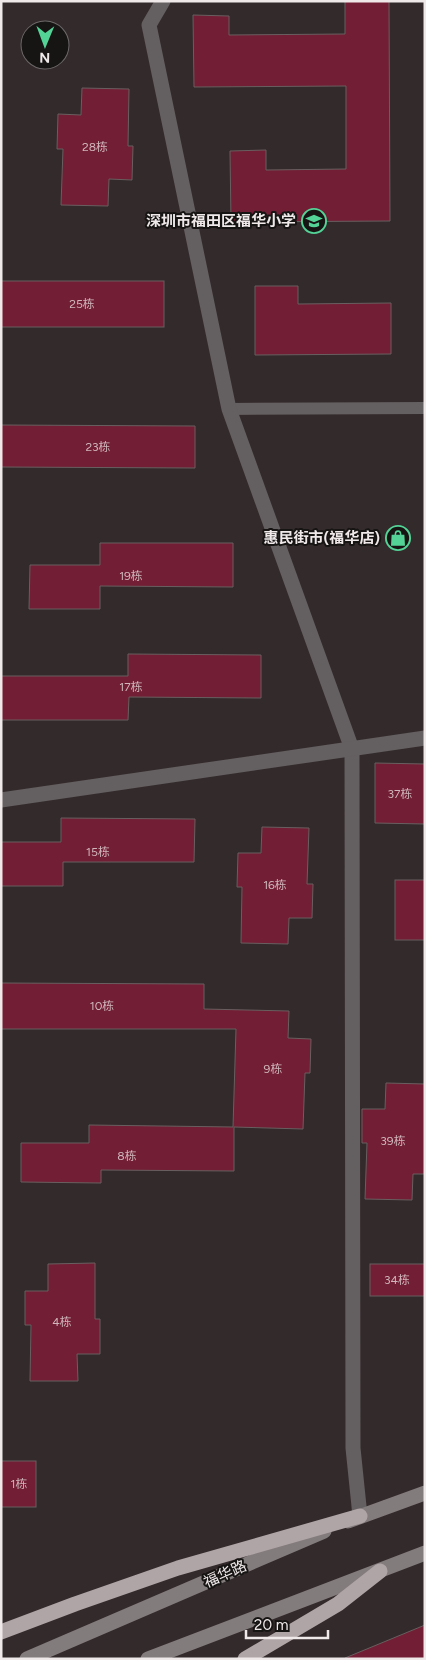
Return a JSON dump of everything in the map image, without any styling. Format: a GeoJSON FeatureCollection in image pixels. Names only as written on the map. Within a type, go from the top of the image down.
{"type":"FeatureCollection","features":[{"type":"Feature","properties":{"kind":"highway"},"geometry":{"type":"LineString","coordinates":[[1,1632],[74,1604],[178,1568],[360,1516]]}},
{"type":"Feature","properties":{"kind":"highway"},"geometry":{"type":"LineString","coordinates":[[245,1659],[338,1604],[380,1571]]}},
{"type":"Feature","properties":{"kind":"main road","name":"福华路"},"geometry":{"type":"LineString","coordinates":[[27,1659],[360,1516],[425,1493]]}},
{"type":"Feature","properties":{"kind":"main road"},"geometry":{"type":"LineString","coordinates":[[148,1659],[425,1553]]}},
{"type":"Feature","properties":{"kind":"street"},"geometry":{"type":"LineString","coordinates":[[163,1],[149,25],[229,409],[352,749],[353,1448],[360,1516]]}},
{"type":"Feature","properties":{"kind":"street"},"geometry":{"type":"LineString","coordinates":[[1,800],[425,738]]}},
{"type":"Feature","properties":{"kind":"lane"},"geometry":{"type":"LineString","coordinates":[[229,409],[425,408]]}},
{"type":"Feature","properties":{"kind":"building"},"geometry":{"type":"Polygon","coordinates":[[[345,1],[389,1],[390,221],[231,222],[230,151],[266,150],[266,170],[346,169],[346,86],[194,87],[193,15],[229,16],[229,35],[345,34],[345,1]]]}},
{"type":"Feature","properties":{"kind":"building"},"geometry":{"type":"Polygon","coordinates":[[[82,88],[129,89],[128,146],[133,146],[132,180],[109,179],[108,206],[61,205],[63,149],[57,149],[58,114],[81,115],[82,88]]]}},
{"type":"Feature","properties":{"kind":"building"},"geometry":{"type":"Polygon","coordinates":[[[1,281],[164,281],[164,327],[1,327],[1,281]]]}},
{"type":"Feature","properties":{"kind":"building"},"geometry":{"type":"Polygon","coordinates":[[[255,286],[298,286],[298,304],[391,303],[391,354],[255,355],[255,286]]]}},
{"type":"Feature","properties":{"kind":"building"},"geometry":{"type":"Polygon","coordinates":[[[1,425],[195,426],[195,468],[1,467],[1,425]]]}},
{"type":"Feature","properties":{"kind":"building"},"geometry":{"type":"Polygon","coordinates":[[[100,543],[233,543],[233,587],[100,586],[100,609],[29,609],[30,565],[100,565],[100,543]]]}},
{"type":"Feature","properties":{"kind":"building"},"geometry":{"type":"Polygon","coordinates":[[[128,654],[261,655],[261,698],[129,697],[128,720],[1,720],[1,676],[128,676],[128,654]]]}},
{"type":"Feature","properties":{"kind":"building"},"geometry":{"type":"Polygon","coordinates":[[[375,763],[425,764],[425,824],[375,823],[375,763]]]}},
{"type":"Feature","properties":{"kind":"building"},"geometry":{"type":"Polygon","coordinates":[[[61,818],[195,819],[194,862],[63,862],[63,886],[1,886],[1,842],[61,842],[61,818]]]}},
{"type":"Feature","properties":{"kind":"building"},"geometry":{"type":"Polygon","coordinates":[[[262,827],[309,828],[307,884],[313,884],[312,918],[289,918],[288,944],[241,943],[242,887],[237,887],[238,853],[261,853],[262,827]]]}},
{"type":"Feature","properties":{"kind":"building"},"geometry":{"type":"Polygon","coordinates":[[[395,880],[425,880],[425,940],[395,940],[395,880]]]}},
{"type":"Feature","properties":{"kind":"building"},"geometry":{"type":"Polygon","coordinates":[[[1,983],[204,984],[204,1009],[289,1011],[288,1038],[311,1039],[310,1073],[305,1073],[303,1129],[234,1127],[234,1171],[101,1170],[101,1183],[21,1182],[21,1143],[89,1143],[89,1125],[233,1127],[236,1029],[1,1029],[1,983]]]}},
{"type":"Feature","properties":{"kind":"building"},"geometry":{"type":"Polygon","coordinates":[[[386,1083],[425,1084],[425,1174],[413,1174],[412,1200],[365,1199],[367,1143],[362,1143],[362,1109],[385,1109],[386,1083]]]}},
{"type":"Feature","properties":{"kind":"building"},"geometry":{"type":"Polygon","coordinates":[[[95,1263],[95,1319],[100,1319],[100,1354],[77,1354],[78,1381],[30,1381],[31,1325],[25,1325],[25,1291],[48,1291],[48,1264],[95,1263]]]}},
{"type":"Feature","properties":{"kind":"building"},"geometry":{"type":"Polygon","coordinates":[[[370,1264],[425,1264],[425,1296],[370,1296],[370,1264]]]}},
{"type":"Feature","properties":{"kind":"building"},"geometry":{"type":"Polygon","coordinates":[[[1,1461],[36,1461],[36,1507],[1,1507],[1,1461]]]}},
{"type":"Feature","properties":{"kind":"building"},"geometry":{"type":"Polygon","coordinates":[[[425,1625],[425,1659],[345,1659],[345,1658],[425,1625]]]}},
{"type":"Feature","properties":{"kind":"place","name":"深圳市福田区福华小学"},"geometry":{"type":"Point","coordinates":[314,221]}},
{"type":"Feature","properties":{"kind":"place","name":"惠民街市(福华店)"},"geometry":{"type":"Point","coordinates":[398,538]}}]}
